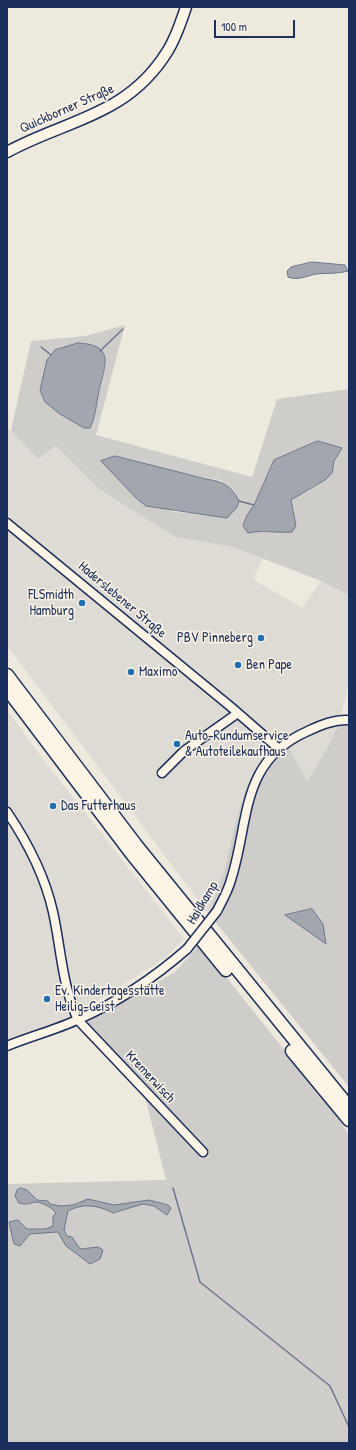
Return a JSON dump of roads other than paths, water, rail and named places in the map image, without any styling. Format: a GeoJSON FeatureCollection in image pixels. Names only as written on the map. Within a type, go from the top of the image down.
{"type":"FeatureCollection","features":[{"type":"Feature","properties":{"kind":"highway"},"geometry":{"type":"LineString","coordinates":[[7,675],[136,845],[349,1107]]}},
{"type":"Feature","properties":{"kind":"highway"},"geometry":{"type":"LineString","coordinates":[[7,689],[132,853],[349,1120]]}},
{"type":"Feature","properties":{"kind":"main road","name":"Quickborner Straße"},"geometry":{"type":"LineString","coordinates":[[7,152],[100,112],[135,91],[151,75],[168,52],[186,7]]}},
{"type":"Feature","properties":{"kind":"street","name":"Haderslebener Straße"},"geometry":{"type":"LineString","coordinates":[[7,523],[238,713],[278,748]]}},
{"type":"Feature","properties":{"kind":"street"},"geometry":{"type":"LineString","coordinates":[[162,773],[184,751],[238,713]]}},
{"type":"Feature","properties":{"kind":"street","name":"Haidkamp"},"geometry":{"type":"LineString","coordinates":[[7,1046],[78,1020],[138,987],[187,949],[217,911],[231,882],[246,806],[261,771],[278,748],[303,733],[320,725],[339,720],[349,720]]}},
{"type":"Feature","properties":{"kind":"street"},"geometry":{"type":"LineString","coordinates":[[7,812],[25,839],[43,878],[53,912],[71,1005],[78,1020]]}},
{"type":"Feature","properties":{"kind":"street","name":"Kremerwisch"},"geometry":{"type":"LineString","coordinates":[[78,1020],[203,1152]]}},
{"type":"Feature","properties":{"kind":"waterway"},"geometry":{"type":"LineString","coordinates":[[100,351],[123,329]]}},
{"type":"Feature","properties":{"kind":"waterway"},"geometry":{"type":"LineString","coordinates":[[41,347],[51,355]]}},
{"type":"Feature","properties":{"kind":"waterway"},"geometry":{"type":"LineString","coordinates":[[239,501],[254,505]]}},
{"type":"Feature","properties":{"kind":"waterway"},"geometry":{"type":"LineString","coordinates":[[173,1188],[200,1282],[330,1386],[349,1427]]}},
{"type":"Feature","properties":{"kind":"place","name":"FLSmidth Hamburg"},"geometry":{"type":"Point","coordinates":[82,603]}},
{"type":"Feature","properties":{"kind":"place","name":"PBV Pinneberg"},"geometry":{"type":"Point","coordinates":[261,638]}},
{"type":"Feature","properties":{"kind":"place","name":"Ben Pape"},"geometry":{"type":"Point","coordinates":[238,665]}},
{"type":"Feature","properties":{"kind":"place","name":"Maximo"},"geometry":{"type":"Point","coordinates":[131,672]}},
{"type":"Feature","properties":{"kind":"place","name":"Auto-Rundumservice & Autoteilekaufhaus"},"geometry":{"type":"Point","coordinates":[177,744]}},
{"type":"Feature","properties":{"kind":"place","name":"Das Futterhaus"},"geometry":{"type":"Point","coordinates":[53,806]}},
{"type":"Feature","properties":{"kind":"place","name":"Ev. Kindertagesstätte Heilig-Geist"},"geometry":{"type":"Point","coordinates":[47,999]}}]}
